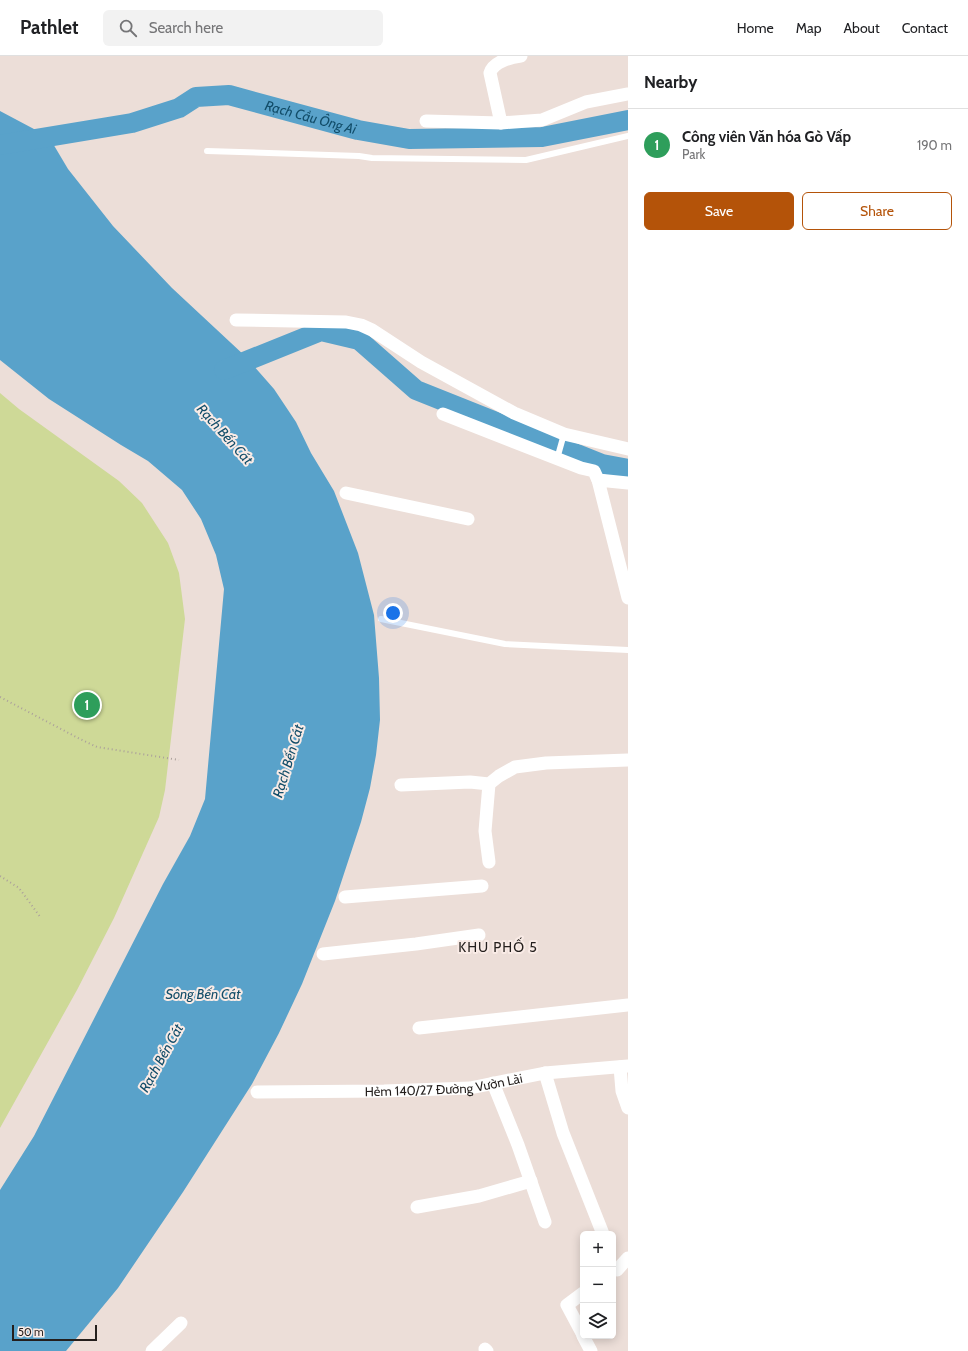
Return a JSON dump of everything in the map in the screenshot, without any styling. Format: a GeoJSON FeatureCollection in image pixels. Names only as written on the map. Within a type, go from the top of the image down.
{"type":"FeatureCollection","features":[{"type":"Feature","properties":{"kind":"street"},"geometry":{"type":"LineString","coordinates":[[501,123],[490,73],[491,69],[498,63],[521,56]]}},
{"type":"Feature","properties":{"kind":"street"},"geometry":{"type":"LineString","coordinates":[[426,121],[501,123],[542,120],[586,102],[628,94]]}},
{"type":"Feature","properties":{"kind":"street"},"geometry":{"type":"LineString","coordinates":[[236,320],[346,322],[361,325],[372,330],[421,362],[514,413],[564,436],[628,449]]}},
{"type":"Feature","properties":{"kind":"street"},"geometry":{"type":"LineString","coordinates":[[443,414],[558,456],[581,468],[594,472],[598,480],[628,598]]}},
{"type":"Feature","properties":{"kind":"street"},"geometry":{"type":"LineString","coordinates":[[598,480],[628,483]]}},
{"type":"Feature","properties":{"kind":"street"},"geometry":{"type":"LineString","coordinates":[[346,493],[468,518]]}},
{"type":"Feature","properties":{"kind":"street"},"geometry":{"type":"LineString","coordinates":[[402,785],[470,782],[489,784],[499,776],[515,767],[546,763],[628,760]]}},
{"type":"Feature","properties":{"kind":"street"},"geometry":{"type":"LineString","coordinates":[[489,784],[486,831],[489,862]]}},
{"type":"Feature","properties":{"kind":"street"},"geometry":{"type":"LineString","coordinates":[[345,897],[482,886]]}},
{"type":"Feature","properties":{"kind":"street"},"geometry":{"type":"LineString","coordinates":[[323,954],[416,944],[479,935]]}},
{"type":"Feature","properties":{"kind":"street"},"geometry":{"type":"LineString","coordinates":[[419,1028],[628,1005]]}},
{"type":"Feature","properties":{"kind":"street"},"geometry":{"type":"LineString","coordinates":[[624,1066],[622,1091],[628,1108]]}},
{"type":"Feature","properties":{"kind":"street","name":"Hẻm 140/27 Đường Vườn Lài"},"geometry":{"type":"LineString","coordinates":[[257,1092],[384,1091],[462,1088],[545,1072],[624,1066]]}},
{"type":"Feature","properties":{"kind":"street"},"geometry":{"type":"LineString","coordinates":[[545,1072],[563,1132],[602,1231]]}},
{"type":"Feature","properties":{"kind":"street"},"geometry":{"type":"LineString","coordinates":[[493,1083],[531,1181],[545,1222]]}},
{"type":"Feature","properties":{"kind":"street"},"geometry":{"type":"LineString","coordinates":[[418,1207],[479,1196],[531,1181]]}},
{"type":"Feature","properties":{"kind":"street"},"geometry":{"type":"LineString","coordinates":[[616,1266],[628,1258]]}},
{"type":"Feature","properties":{"kind":"street"},"geometry":{"type":"LineString","coordinates":[[580,1295],[566,1305],[580,1331]]}},
{"type":"Feature","properties":{"kind":"street"},"geometry":{"type":"LineString","coordinates":[[152,1351],[181,1324]]}},
{"type":"Feature","properties":{"kind":"street"},"geometry":{"type":"LineString","coordinates":[[585,1339],[592,1351]]}},
{"type":"Feature","properties":{"kind":"lane"},"geometry":{"type":"LineString","coordinates":[[207,151],[359,156],[372,158],[526,160],[628,136]]}},
{"type":"Feature","properties":{"kind":"lane"},"geometry":{"type":"LineString","coordinates":[[558,456],[564,436]]}},
{"type":"Feature","properties":{"kind":"lane"},"geometry":{"type":"LineString","coordinates":[[381,619],[505,644],[628,650]]}},
{"type":"Feature","properties":{"kind":"path"},"geometry":{"type":"LineString","coordinates":[[0,697],[97,747],[179,760]]}},
{"type":"Feature","properties":{"kind":"path"},"geometry":{"type":"LineString","coordinates":[[0,876],[19,888],[41,918]]}},
{"type":"Feature","properties":{"kind":"green space"},"geometry":{"type":"Polygon","coordinates":[[[0,393],[19,409],[119,481],[142,503],[168,543],[179,573],[185,619],[165,790],[159,817],[114,918],[77,990],[0,1128],[0,393]]]}},
{"type":"Feature","properties":{"kind":"water","name":"Sông Bến Cát"},"geometry":{"type":"Polygon","coordinates":[[[0,111],[49,137],[68,169],[113,226],[172,288],[245,356],[274,389],[296,422],[311,453],[334,491],[358,553],[374,615],[379,678],[380,720],[370,788],[361,822],[335,901],[302,984],[279,1033],[252,1084],[183,1192],[118,1288],[66,1351],[0,1351],[0,1190],[34,1136],[163,884],[190,836],[205,799],[224,589],[216,555],[201,519],[182,490],[148,461],[49,399],[0,360],[0,111]]]}},
{"type":"Feature","properties":{"kind":"waterway","name":"Rạch Cầu Ông Ai"},"geometry":{"type":"LineString","coordinates":[[0,145],[132,123],[179,108],[196,97],[229,95],[358,130],[409,139],[542,137],[628,120]]}},
{"type":"Feature","properties":{"kind":"waterway"},"geometry":{"type":"LineString","coordinates":[[224,370],[321,331],[359,340],[416,390],[602,464],[628,469]]}},
{"type":"Feature","properties":{"kind":"place","name":"Công viên Văn hóa Gò Vấp"},"geometry":{"type":"Point","coordinates":[87,705]}},
{"type":"Feature","properties":{"kind":"district","name":"KHU PHỐ 5"},"geometry":{"type":"Point","coordinates":[498,947]}},
{"type":"Feature","properties":{"kind":"water label","name":"Rạch Bến Cát"},"geometry":{"type":"Point","coordinates":[225,434]}},
{"type":"Feature","properties":{"kind":"water label","name":"Rạch Bến Cát"},"geometry":{"type":"Point","coordinates":[288,761]}},
{"type":"Feature","properties":{"kind":"water label","name":"Rạch Bến Cát"},"geometry":{"type":"Point","coordinates":[161,1058]}}]}
